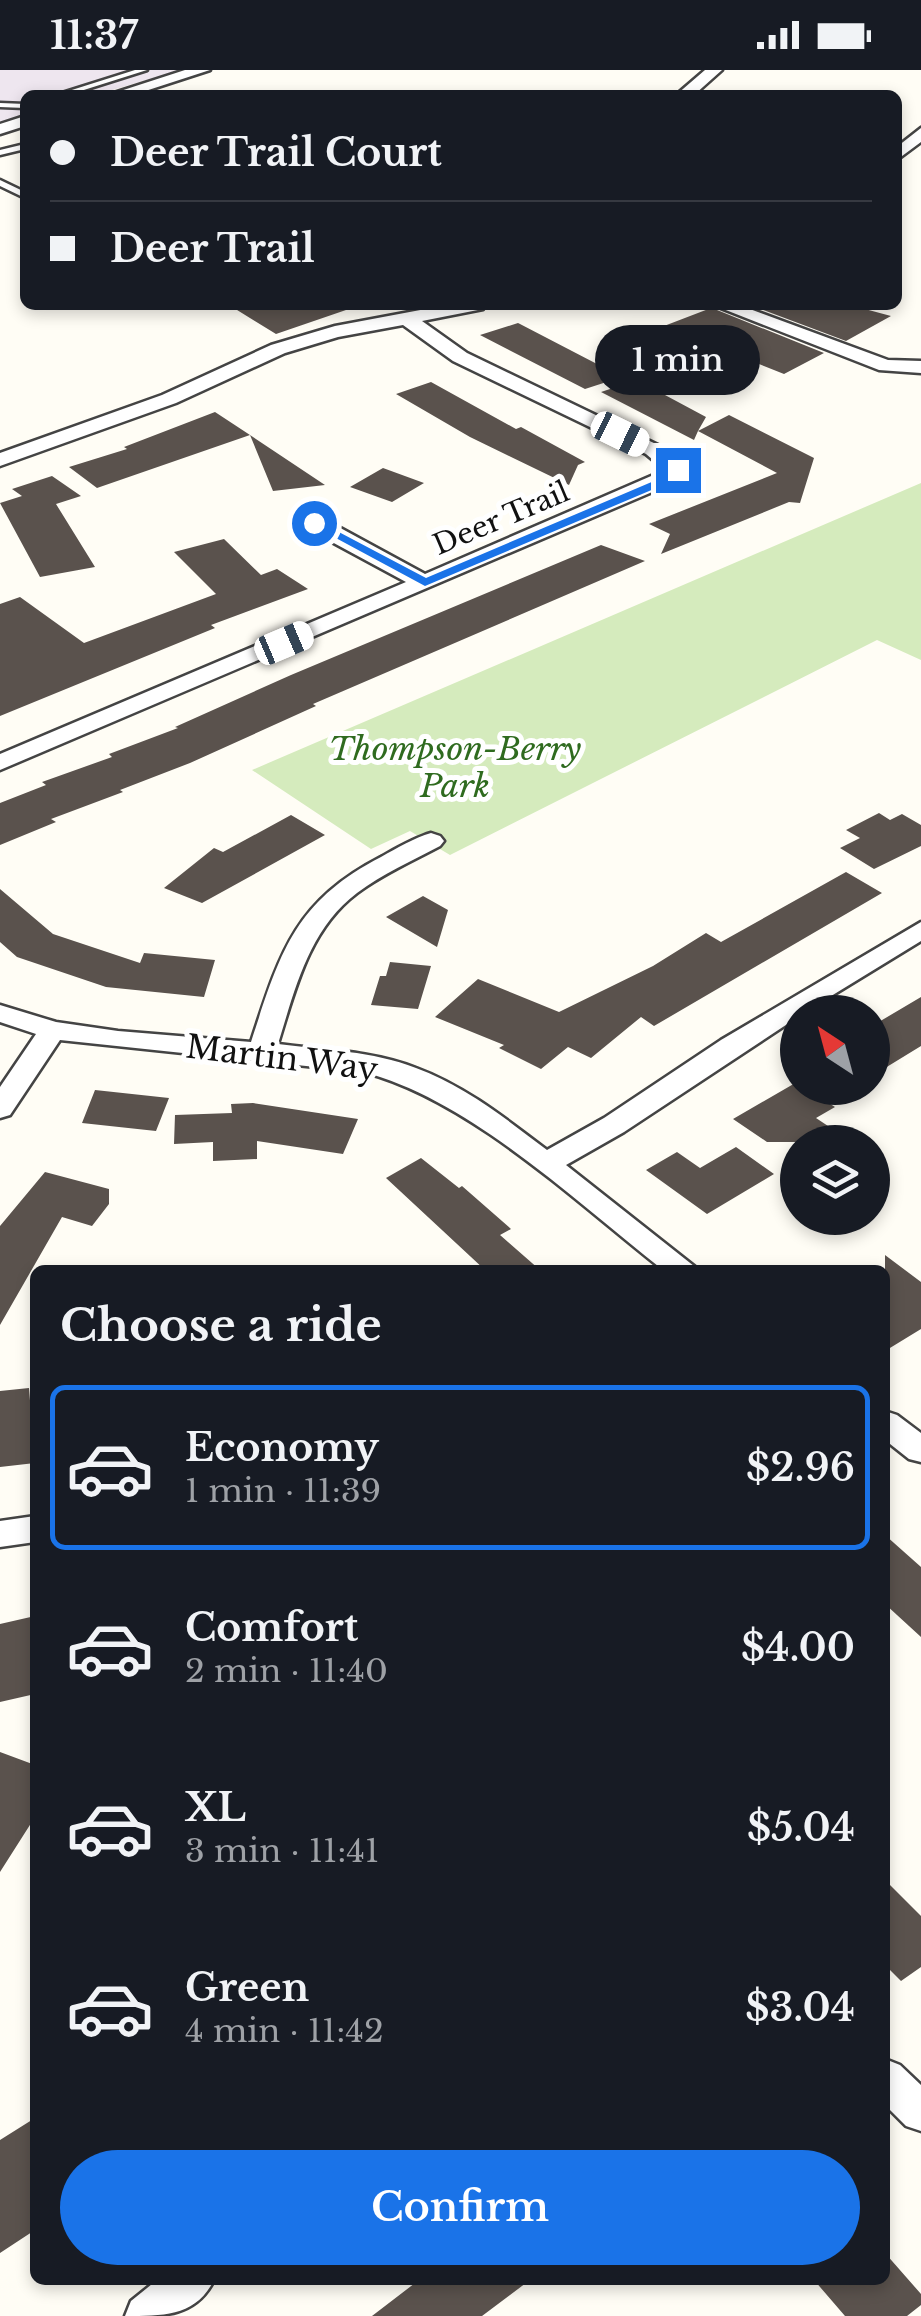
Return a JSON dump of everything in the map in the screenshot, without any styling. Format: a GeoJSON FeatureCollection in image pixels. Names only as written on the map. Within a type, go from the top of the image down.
{"type":"FeatureCollection","features":[{"type":"Feature","properties":{"kind":"street"},"geometry":{"type":"LineString","coordinates":[[133,90],[202,70]]}},
{"type":"Feature","properties":{"kind":"street"},"geometry":{"type":"LineString","coordinates":[[690,90],[714,70]]}},
{"type":"Feature","properties":{"kind":"street"},"geometry":{"type":"LineString","coordinates":[[902,150],[921,133]]}},
{"type":"Feature","properties":{"kind":"street"},"geometry":{"type":"LineString","coordinates":[[0,460],[169,399],[278,349],[335,332],[449,310]]}},
{"type":"Feature","properties":{"kind":"street"},"geometry":{"type":"LineString","coordinates":[[735,310],[886,366],[920,367]]}},
{"type":"Feature","properties":{"kind":"street","name":"Deer Trail"},"geometry":{"type":"LineString","coordinates":[[0,763],[664,480],[678,470],[653,450],[460,357],[406,318]]}},
{"type":"Feature","properties":{"kind":"street"},"geometry":{"type":"LineString","coordinates":[[314,523],[425,583]]}},
{"type":"Feature","properties":{"kind":"street"},"geometry":{"type":"LineString","coordinates":[[262,1051],[295,954],[316,916],[349,886],[431,841]]}},
{"type":"Feature","properties":{"kind":"street"},"geometry":{"type":"LineString","coordinates":[[547,1163],[614,1125],[731,1046],[921,930]]}},
{"type":"Feature","properties":{"kind":"street","name":"Martin Way"},"geometry":{"type":"LineString","coordinates":[[0,1013],[52,1030],[118,1040],[262,1051],[363,1063],[406,1074],[476,1110],[677,1265]]}},
{"type":"Feature","properties":{"kind":"street"},"geometry":{"type":"LineString","coordinates":[[0,1109],[52,1030]]}},
{"type":"Feature","properties":{"kind":"street"},"geometry":{"type":"LineString","coordinates":[[0,1534],[30,1530]]}},
{"type":"Feature","properties":{"kind":"street"},"geometry":{"type":"LineString","coordinates":[[890,2083],[921,2112]]}},
{"type":"Feature","properties":{"kind":"street"},"geometry":{"type":"LineString","coordinates":[[147,2316],[186,2285]]}},
{"type":"Feature","properties":{"kind":"lane"},"geometry":{"type":"LineString","coordinates":[[77,90],[143,70]]}},
{"type":"Feature","properties":{"kind":"shaded area"},"geometry":{"type":"Polygon","coordinates":[[[0,70],[181,70],[112,90],[20,90],[20,116],[0,122],[0,70]]]}},
{"type":"Feature","properties":{"kind":"green space","name":"Thompson-Berry Park"},"geometry":{"type":"Polygon","coordinates":[[[921,483],[921,660],[877,640],[450,855],[410,831],[371,849],[252,770],[921,483]]]}},
{"type":"Feature","properties":{"kind":"building"},"geometry":{"type":"Polygon","coordinates":[[[237,310],[346,310],[276,334],[237,310]]]}},
{"type":"Feature","properties":{"kind":"building"},"geometry":{"type":"Polygon","coordinates":[[[706,310],[716,310],[824,353],[784,374],[664,326],[706,310]]]}},
{"type":"Feature","properties":{"kind":"building"},"geometry":{"type":"Polygon","coordinates":[[[763,310],[869,310],[891,316],[846,341],[763,310]]]}},
{"type":"Feature","properties":{"kind":"building"},"geometry":{"type":"Polygon","coordinates":[[[518,323],[622,377],[585,389],[480,335],[518,323]]]}},
{"type":"Feature","properties":{"kind":"building"},"geometry":{"type":"Polygon","coordinates":[[[637,380],[706,417],[694,440],[601,392],[637,380]]]}},
{"type":"Feature","properties":{"kind":"building"},"geometry":{"type":"Polygon","coordinates":[[[431,382],[585,462],[578,465],[569,485],[470,437],[396,394],[431,382]]]}},
{"type":"Feature","properties":{"kind":"building"},"geometry":{"type":"Polygon","coordinates":[[[215,412],[250,435],[97,488],[69,467],[127,449],[124,447],[215,412]]]}},
{"type":"Feature","properties":{"kind":"building"},"geometry":{"type":"Polygon","coordinates":[[[729,415],[814,458],[800,503],[789,502],[661,554],[670,534],[649,524],[777,473],[698,431],[729,415]]]}},
{"type":"Feature","properties":{"kind":"building"},"geometry":{"type":"Polygon","coordinates":[[[250,435],[325,485],[273,491],[250,435]]]}},
{"type":"Feature","properties":{"kind":"building"},"geometry":{"type":"Polygon","coordinates":[[[383,468],[424,483],[392,502],[350,487],[383,468]]]}},
{"type":"Feature","properties":{"kind":"building"},"geometry":{"type":"Polygon","coordinates":[[[52,476],[81,496],[56,504],[95,567],[40,577],[0,503],[22,496],[12,489],[52,476]]]}},
{"type":"Feature","properties":{"kind":"building"},"geometry":{"type":"Polygon","coordinates":[[[224,539],[261,575],[277,569],[308,589],[211,625],[215,628],[0,716],[0,604],[20,597],[84,643],[216,594],[174,552],[224,539]]]}},
{"type":"Feature","properties":{"kind":"building"},"geometry":{"type":"Polygon","coordinates":[[[601,545],[645,561],[313,704],[316,706],[190,763],[51,819],[56,822],[0,845],[0,803],[46,785],[42,782],[112,757],[109,754],[178,728],[175,727],[291,675],[601,545]]]}},
{"type":"Feature","properties":{"kind":"building"},"geometry":{"type":"Polygon","coordinates":[[[879,813],[890,820],[902,814],[921,825],[921,846],[874,869],[840,848],[860,838],[846,830],[879,813]]]}},
{"type":"Feature","properties":{"kind":"building"},"geometry":{"type":"Polygon","coordinates":[[[291,815],[325,835],[202,903],[164,888],[214,848],[223,852],[291,815]]]}},
{"type":"Feature","properties":{"kind":"building"},"geometry":{"type":"Polygon","coordinates":[[[846,872],[882,893],[654,1026],[641,1017],[591,1058],[568,1047],[541,1069],[499,1048],[504,1045],[435,1017],[478,979],[559,1012],[653,966],[706,933],[721,942],[846,872]]]}},
{"type":"Feature","properties":{"kind":"building"},"geometry":{"type":"Polygon","coordinates":[[[0,889],[53,934],[140,963],[144,953],[215,960],[204,997],[106,987],[17,957],[0,942],[0,889]]]}},
{"type":"Feature","properties":{"kind":"building"},"geometry":{"type":"Polygon","coordinates":[[[423,896],[448,910],[437,947],[386,917],[423,896]]]}},
{"type":"Feature","properties":{"kind":"building"},"geometry":{"type":"Polygon","coordinates":[[[390,962],[431,966],[418,1009],[371,1005],[380,976],[386,976],[390,962]]]}},
{"type":"Feature","properties":{"kind":"building"},"geometry":{"type":"Polygon","coordinates":[[[921,997],[921,1046],[890,1065],[890,1015],[921,997]]]}},
{"type":"Feature","properties":{"kind":"building"},"geometry":{"type":"Polygon","coordinates":[[[95,1090],[169,1098],[156,1131],[82,1123],[95,1090]]]}},
{"type":"Feature","properties":{"kind":"building"},"geometry":{"type":"Polygon","coordinates":[[[780,1092],[780,1105],[835,1107],[816,1118],[826,1125],[780,1125],[780,1142],[767,1142],[733,1119],[780,1092]]]}},
{"type":"Feature","properties":{"kind":"building"},"geometry":{"type":"Polygon","coordinates":[[[253,1103],[358,1119],[343,1154],[257,1141],[257,1159],[213,1161],[213,1142],[174,1144],[175,1115],[232,1113],[231,1104],[253,1103]]]}},
{"type":"Feature","properties":{"kind":"building"},"geometry":{"type":"Polygon","coordinates":[[[736,1147],[774,1174],[707,1214],[646,1170],[677,1152],[700,1168],[736,1147]]]}},
{"type":"Feature","properties":{"kind":"building"},"geometry":{"type":"Polygon","coordinates":[[[421,1158],[459,1188],[462,1186],[511,1229],[500,1235],[534,1265],[480,1265],[386,1178],[421,1158]]]}},
{"type":"Feature","properties":{"kind":"building"},"geometry":{"type":"Polygon","coordinates":[[[45,1172],[109,1189],[109,1204],[92,1226],[62,1217],[34,1265],[30,1265],[30,1273],[0,1325],[0,1226],[45,1172]]]}},
{"type":"Feature","properties":{"kind":"building"},"geometry":{"type":"Polygon","coordinates":[[[885,1255],[921,1282],[921,1329],[890,1348],[890,1265],[885,1265],[885,1255]]]}},
{"type":"Feature","properties":{"kind":"building"},"geometry":{"type":"Polygon","coordinates":[[[29,1388],[30,1464],[0,1467],[0,1391],[29,1388]]]}},
{"type":"Feature","properties":{"kind":"building"},"geometry":{"type":"Polygon","coordinates":[[[890,1539],[921,1567],[921,1637],[890,1609],[890,1539]]]}},
{"type":"Feature","properties":{"kind":"building"},"geometry":{"type":"Polygon","coordinates":[[[30,1617],[30,1695],[0,1702],[0,1624],[30,1617]]]}},
{"type":"Feature","properties":{"kind":"building"},"geometry":{"type":"Polygon","coordinates":[[[0,1752],[30,1763],[30,1825],[0,1872],[0,1752]]]}},
{"type":"Feature","properties":{"kind":"building"},"geometry":{"type":"Polygon","coordinates":[[[890,1885],[921,1916],[921,1967],[901,1981],[890,1970],[890,1885]]]}},
{"type":"Feature","properties":{"kind":"building"},"geometry":{"type":"Polygon","coordinates":[[[30,2121],[30,2233],[0,2253],[0,2140],[30,2121]]]}},
{"type":"Feature","properties":{"kind":"building"},"geometry":{"type":"Polygon","coordinates":[[[890,2259],[921,2294],[921,2305],[907,2316],[845,2316],[818,2285],[890,2285],[890,2259]]]}},
{"type":"Feature","properties":{"kind":"building"},"geometry":{"type":"Polygon","coordinates":[[[412,2285],[523,2285],[482,2316],[372,2316],[412,2285]]]}},
{"type":"Feature","properties":{"kind":"route"},"geometry":{"type":"LineString","coordinates":[[314,523],[425,583],[673,476],[678,470]]}}]}
